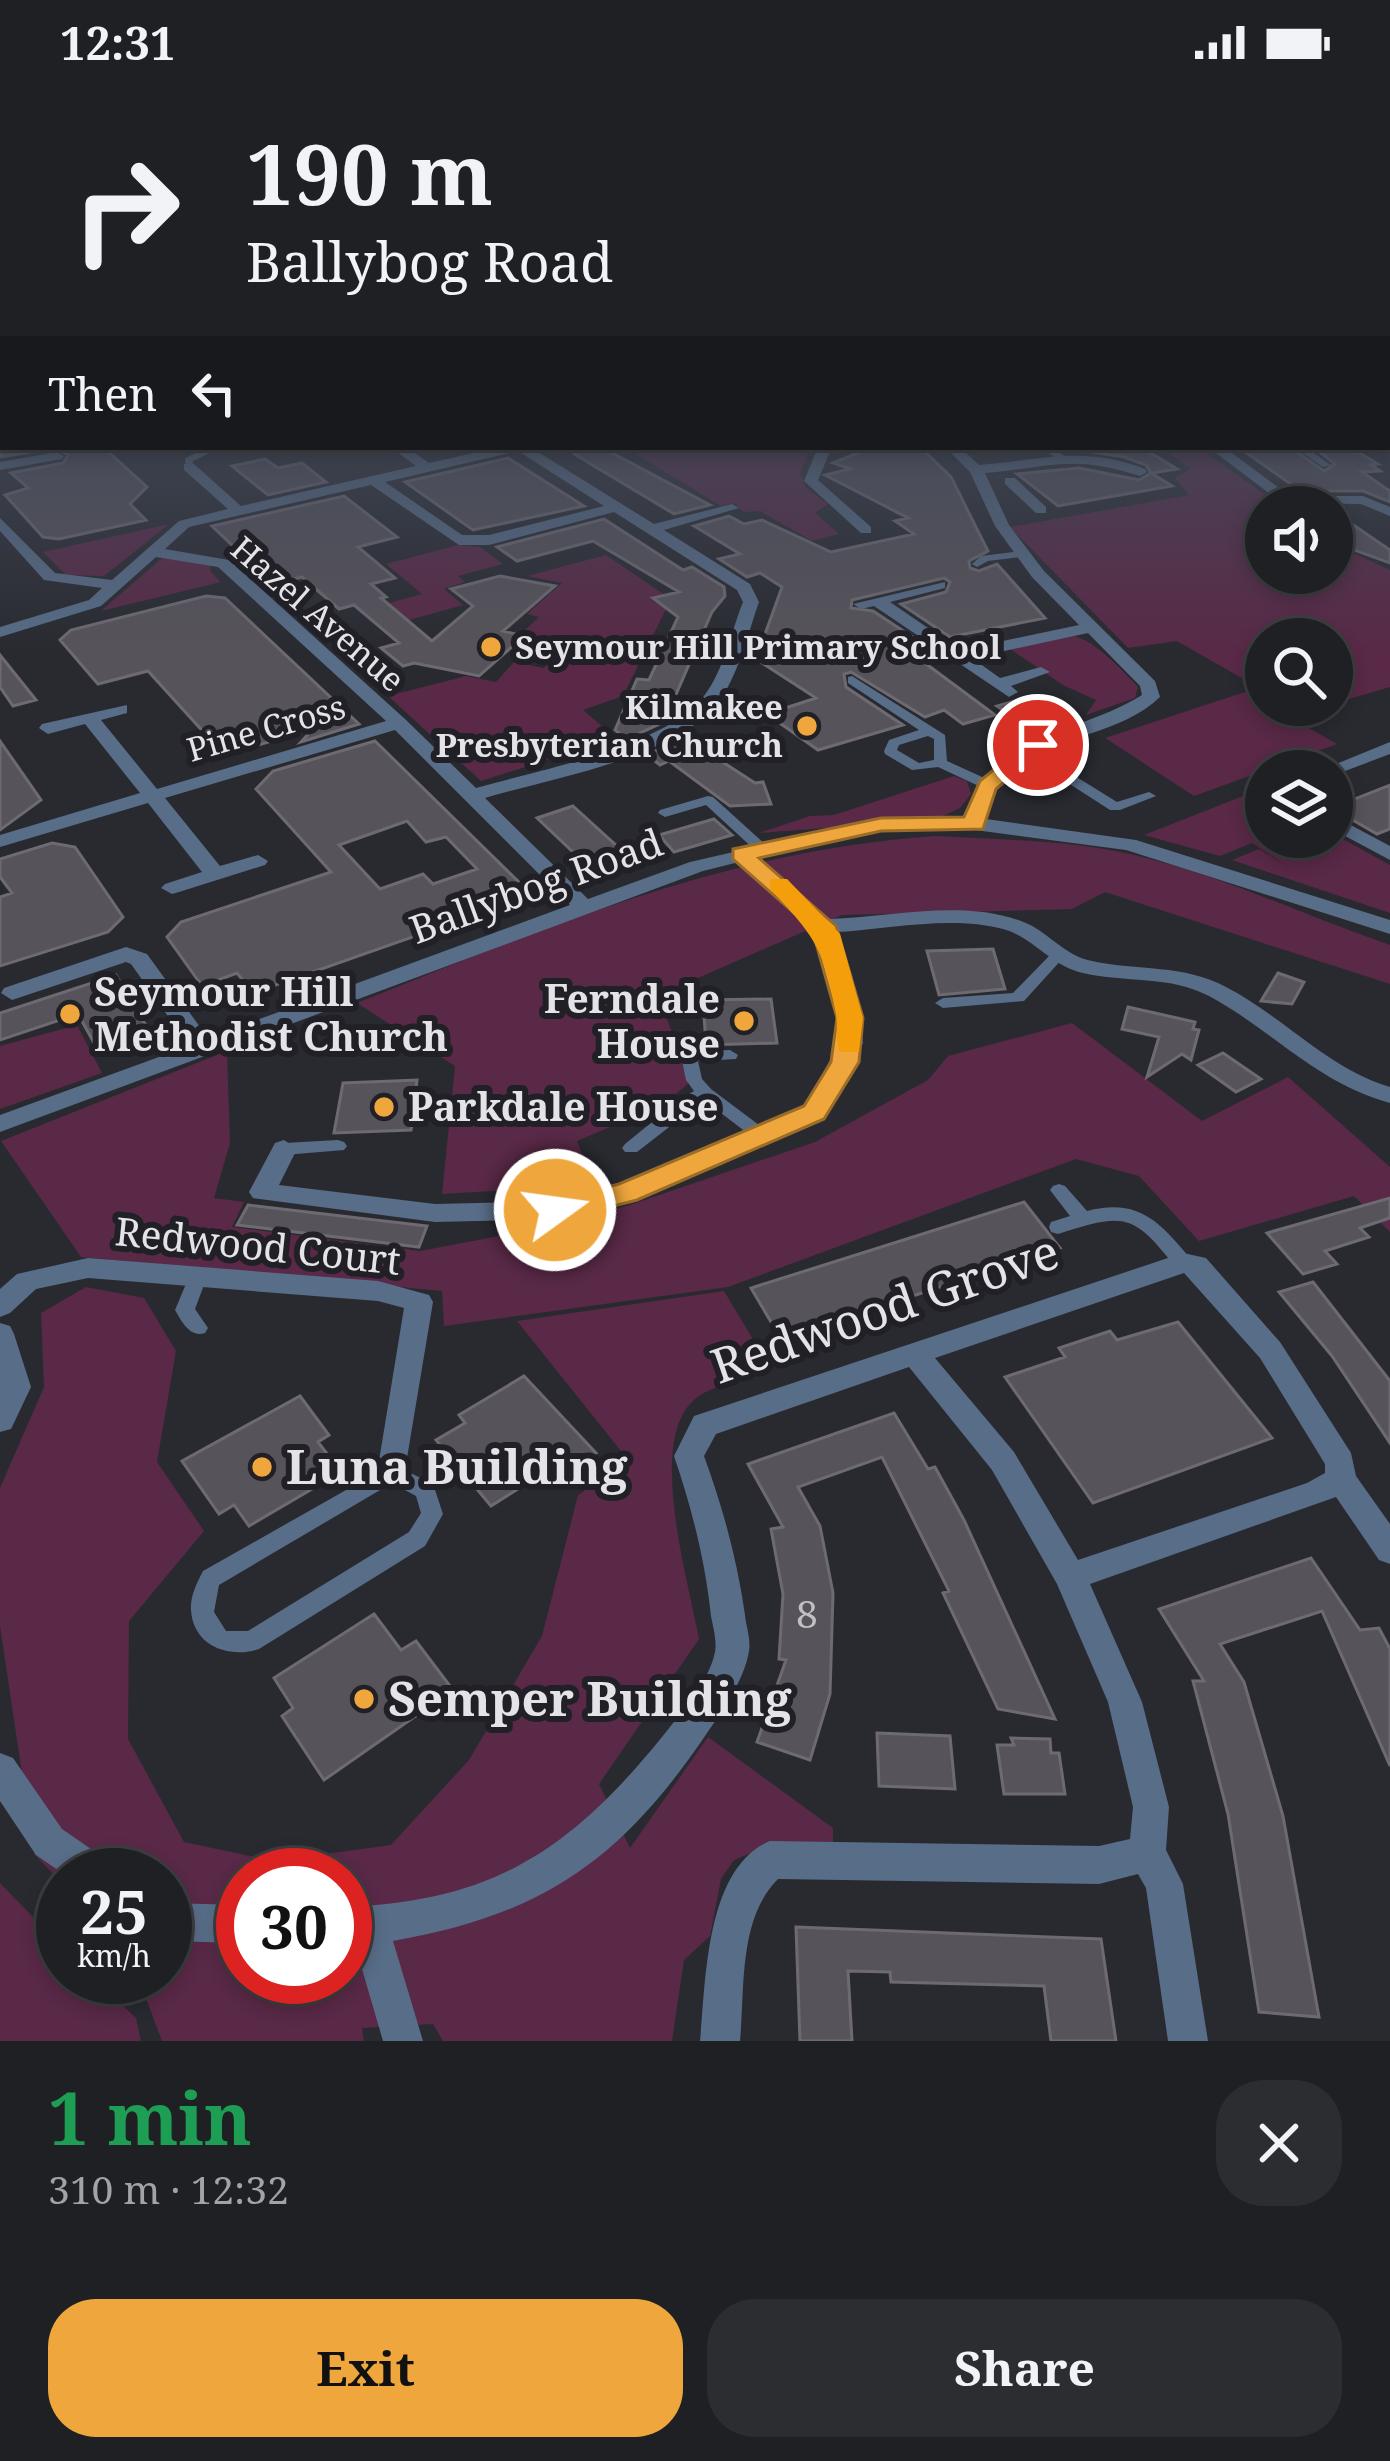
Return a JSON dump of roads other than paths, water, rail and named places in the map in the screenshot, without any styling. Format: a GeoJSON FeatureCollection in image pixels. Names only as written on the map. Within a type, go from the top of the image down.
{"type":"FeatureCollection","features":[{"type":"Feature","properties":{"kind":"street"},"geometry":{"type":"LineString","coordinates":[[195,471],[238,511]]}},
{"type":"Feature","properties":{"kind":"street"},"geometry":{"type":"LineString","coordinates":[[0,632],[95,603],[184,524],[413,471]]}},
{"type":"Feature","properties":{"kind":"street"},"geometry":{"type":"LineString","coordinates":[[474,795],[659,735],[696,717],[712,698],[751,602],[744,587],[558,471]]}},
{"type":"Feature","properties":{"kind":"street"},"geometry":{"type":"LineString","coordinates":[[815,471],[811,482],[866,530]]}},
{"type":"Feature","properties":{"kind":"street"},"geometry":{"type":"LineString","coordinates":[[975,824],[976,805],[988,785],[1028,752],[1136,710],[1151,697],[1149,685],[1023,554],[977,471]]}},
{"type":"Feature","properties":{"kind":"street"},"geometry":{"type":"LineString","coordinates":[[1248,471],[1287,500],[1363,500],[1390,512]]}},
{"type":"Feature","properties":{"kind":"street"},"geometry":{"type":"LineString","coordinates":[[374,481],[459,539],[489,540],[616,507]]}},
{"type":"Feature","properties":{"kind":"street"},"geometry":{"type":"LineString","coordinates":[[987,496],[1015,488],[1040,510]]}},
{"type":"Feature","properties":{"kind":"street"},"geometry":{"type":"LineString","coordinates":[[652,529],[732,508]]}},
{"type":"Feature","properties":{"kind":"street"},"geometry":{"type":"LineString","coordinates":[[3,529],[50,577],[114,585]]}},
{"type":"Feature","properties":{"kind":"street","name":"Hazel Avenue"},"geometry":{"type":"LineString","coordinates":[[151,551],[217,559],[474,795],[584,907]]}},
{"type":"Feature","properties":{"kind":"street"},"geometry":{"type":"LineString","coordinates":[[939,585],[869,602],[1003,688],[1041,672]]}},
{"type":"Feature","properties":{"kind":"street"},"geometry":{"type":"LineString","coordinates":[[957,656],[1039,634],[1092,627]]}},
{"type":"Feature","properties":{"kind":"street"},"geometry":{"type":"LineString","coordinates":[[47,728],[121,709]]}},
{"type":"Feature","properties":{"kind":"street","name":"Pine Cross"},"geometry":{"type":"LineString","coordinates":[[88,717],[215,874]]}},
{"type":"Feature","properties":{"kind":"street","name":"Pine Cross"},"geometry":{"type":"LineString","coordinates":[[0,841],[399,724]]}},
{"type":"Feature","properties":{"kind":"street"},"geometry":{"type":"LineString","coordinates":[[1353,762],[1390,748]]}},
{"type":"Feature","properties":{"kind":"street","name":"Ballybog Road"},"geometry":{"type":"LineString","coordinates":[[0,1124],[584,907],[752,852],[881,824],[975,824],[1129,844],[1390,926]]}},
{"type":"Feature","properties":{"kind":"street"},"geometry":{"type":"LineString","coordinates":[[1353,833],[1390,854]]}},
{"type":"Feature","properties":{"kind":"street"},"geometry":{"type":"LineString","coordinates":[[284,1149],[262,1192],[435,1213],[555,1210],[627,1192],[814,1112],[845,1062],[850,1018],[824,926],[752,852]]}},
{"type":"Feature","properties":{"kind":"street"},"geometry":{"type":"LineString","coordinates":[[172,887],[258,861]]}},
{"type":"Feature","properties":{"kind":"street"},"geometry":{"type":"LineString","coordinates":[[824,926],[1008,923],[1056,957],[1083,967],[1192,979],[1256,1015],[1324,1068],[1389,1102]]}},
{"type":"Feature","properties":{"kind":"street"},"geometry":{"type":"LineString","coordinates":[[12,993],[126,954],[139,959],[202,1047]]}},
{"type":"Feature","properties":{"kind":"street"},"geometry":{"type":"LineString","coordinates":[[1183,1263],[1196,1265],[1270,1350],[1340,1462],[1341,1479],[1390,1550]]}},
{"type":"Feature","properties":{"kind":"street","name":"Redwood Grove"},"geometry":{"type":"LineString","coordinates":[[372,1923],[468,1903],[556,1868],[623,1808],[693,1726],[732,1652],[721,1544],[689,1456],[705,1425],[1183,1263]]}},
{"type":"Feature","properties":{"kind":"street","name":"Redwood Court"},"geometry":{"type":"LineString","coordinates":[[1,1302],[27,1280],[88,1268],[378,1291],[419,1302],[392,1473]]}},
{"type":"Feature","properties":{"kind":"street"},"geometry":{"type":"LineString","coordinates":[[0,1334],[16,1387],[0,1420]]}},
{"type":"Feature","properties":{"kind":"street"},"geometry":{"type":"LineString","coordinates":[[913,1352],[1003,1461],[1070,1577],[1125,1702],[1151,1807],[1147,1853],[1164,1884],[1188,2041]]}},
{"type":"Feature","properties":{"kind":"street"},"geometry":{"type":"LineString","coordinates":[[1070,1577],[1318,1492],[1341,1479]]}},
{"type":"Feature","properties":{"kind":"street"},"geometry":{"type":"LineString","coordinates":[[0,1770],[58,1848]]}},
{"type":"Feature","properties":{"kind":"street"},"geometry":{"type":"LineString","coordinates":[[720,2041],[739,1902],[752,1873],[770,1860],[1099,1865],[1147,1853]]}},
{"type":"Feature","properties":{"kind":"street"},"geometry":{"type":"LineString","coordinates":[[372,1963],[404,2041]]}},
{"type":"Feature","properties":{"kind":"lane"},"geometry":{"type":"LineString","coordinates":[[977,564],[985,558],[1023,554]]}},
{"type":"Feature","properties":{"kind":"lane"},"geometry":{"type":"LineString","coordinates":[[852,680],[940,738],[940,763]]}},
{"type":"Feature","properties":{"kind":"lane"},"geometry":{"type":"LineString","coordinates":[[929,730],[893,743],[890,751],[917,767],[940,763],[988,785]]}},
{"type":"Feature","properties":{"kind":"lane"},"geometry":{"type":"LineString","coordinates":[[1028,752],[1115,807],[1150,796]]}},
{"type":"Feature","properties":{"kind":"lane"},"geometry":{"type":"LineString","coordinates":[[665,813],[708,800],[752,852]]}},
{"type":"Feature","properties":{"kind":"lane"},"geometry":{"type":"LineString","coordinates":[[943,1003],[1018,998],[1056,957]]}},
{"type":"Feature","properties":{"kind":"lane"},"geometry":{"type":"LineString","coordinates":[[730,1055],[689,1057],[694,1080],[704,1093],[761,1135]]}},
{"type":"Feature","properties":{"kind":"lane"},"geometry":{"type":"LineString","coordinates":[[631,1148],[661,1129],[681,1102],[704,1093]]}},
{"type":"Feature","properties":{"kind":"lane"},"geometry":{"type":"LineString","coordinates":[[284,1149],[338,1146]]}},
{"type":"Feature","properties":{"kind":"lane"},"geometry":{"type":"LineString","coordinates":[[1059,1190],[1082,1218]]}},
{"type":"Feature","properties":{"kind":"lane"},"geometry":{"type":"LineString","coordinates":[[1058,1226],[1123,1213],[1152,1221],[1183,1263]]}},
{"type":"Feature","properties":{"kind":"lane"},"geometry":{"type":"LineString","coordinates":[[197,1277],[185,1310],[199,1328]]}},
{"type":"Feature","properties":{"kind":"lane"},"geometry":{"type":"LineString","coordinates":[[392,1473],[425,1490],[432,1514],[417,1539],[251,1642],[221,1641],[203,1625],[199,1603],[211,1578],[392,1473]]}},
{"type":"Feature","properties":{"kind":"place","name":"Seymour Hill Primary School"},"geometry":{"type":"Point","coordinates":[491,647]}},
{"type":"Feature","properties":{"kind":"place","name":"Kilmakee Presbyterian Church"},"geometry":{"type":"Point","coordinates":[807,726]}},
{"type":"Feature","properties":{"kind":"place","name":"Seymour Hill Methodist Church"},"geometry":{"type":"Point","coordinates":[70,1014]}},
{"type":"Feature","properties":{"kind":"place","name":"Ferndale House"},"geometry":{"type":"Point","coordinates":[744,1021]}},
{"type":"Feature","properties":{"kind":"place","name":"Parkdale House"},"geometry":{"type":"Point","coordinates":[384,1107]}},
{"type":"Feature","properties":{"kind":"place","name":"Luna Building"},"geometry":{"type":"Point","coordinates":[262,1467]}},
{"type":"Feature","properties":{"kind":"place","name":"Semper Building"},"geometry":{"type":"Point","coordinates":[364,1699]}}]}
